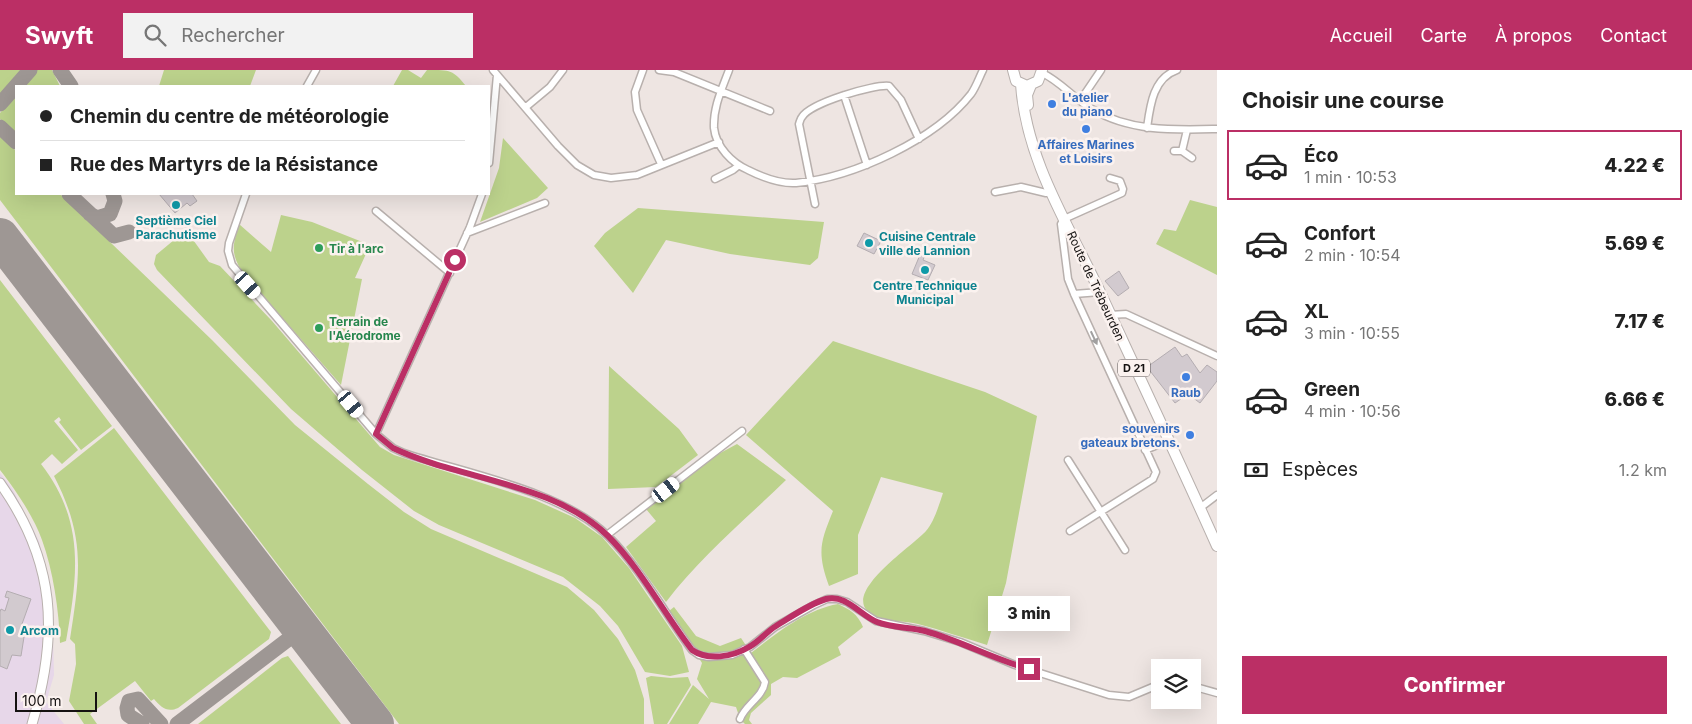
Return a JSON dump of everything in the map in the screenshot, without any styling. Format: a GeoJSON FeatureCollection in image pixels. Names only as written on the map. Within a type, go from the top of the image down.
{"type":"FeatureCollection","features":[{"type":"Feature","properties":{"kind":"main road"},"geometry":{"type":"LineString","coordinates":[[1012,70],[1015,79],[1035,78]]}},
{"type":"Feature","properties":{"kind":"main road","name":"Route de Trébeurden"},"geometry":{"type":"LineString","coordinates":[[1035,78],[1027,95],[1028,109],[1050,190],[1100,292],[1217,546]]}},
{"type":"Feature","properties":{"kind":"main road"},"geometry":{"type":"LineString","coordinates":[[0,483],[29,532],[42,572],[48,601],[48,657],[32,724]]}},
{"type":"Feature","properties":{"kind":"street"},"geometry":{"type":"LineString","coordinates":[[308,85],[316,70]]}},
{"type":"Feature","properties":{"kind":"street"},"geometry":{"type":"LineString","coordinates":[[526,107],[550,87],[563,70]]}},
{"type":"Feature","properties":{"kind":"street"},"geometry":{"type":"LineString","coordinates":[[643,70],[636,92],[637,110],[661,164]]}},
{"type":"Feature","properties":{"kind":"street"},"geometry":{"type":"LineString","coordinates":[[659,70],[674,72],[770,111]]}},
{"type":"Feature","properties":{"kind":"street"},"geometry":{"type":"LineString","coordinates":[[729,70],[714,118],[714,131],[719,142],[738,166],[766,178],[794,183],[867,165],[919,139],[945,119],[972,93],[983,70]]}},
{"type":"Feature","properties":{"kind":"street"},"geometry":{"type":"LineString","coordinates":[[1080,101],[1101,70]]}},
{"type":"Feature","properties":{"kind":"street"},"geometry":{"type":"LineString","coordinates":[[1147,128],[1151,100],[1160,81],[1177,70]]}},
{"type":"Feature","properties":{"kind":"street"},"geometry":{"type":"LineString","coordinates":[[495,73],[571,159],[585,171],[594,175],[624,178],[719,142]]}},
{"type":"Feature","properties":{"kind":"street"},"geometry":{"type":"LineString","coordinates":[[490,152],[495,73]]}},
{"type":"Feature","properties":{"kind":"street"},"geometry":{"type":"LineString","coordinates":[[1035,78],[1055,81],[1080,101],[1110,118],[1147,128],[1217,129]]}},
{"type":"Feature","properties":{"kind":"street"},"geometry":{"type":"LineString","coordinates":[[815,204],[800,124],[802,116],[828,101],[882,85],[889,86],[902,100],[919,139]]}},
{"type":"Feature","properties":{"kind":"street"},"geometry":{"type":"LineString","coordinates":[[495,96],[508,87]]}},
{"type":"Feature","properties":{"kind":"street"},"geometry":{"type":"LineString","coordinates":[[844,96],[867,165]]}},
{"type":"Feature","properties":{"kind":"street"},"geometry":{"type":"LineString","coordinates":[[1182,151],[1187,130]]}},
{"type":"Feature","properties":{"kind":"street"},"geometry":{"type":"LineString","coordinates":[[1174,151],[1182,151],[1192,158]]}},
{"type":"Feature","properties":{"kind":"street"},"geometry":{"type":"LineString","coordinates":[[715,179],[738,166]]}},
{"type":"Feature","properties":{"kind":"street"},"geometry":{"type":"LineString","coordinates":[[1070,531],[1153,479],[1156,472],[1068,279],[1061,224],[1064,219],[1122,194],[1124,189],[1120,181],[1110,178]]}},
{"type":"Feature","properties":{"kind":"street"},"geometry":{"type":"LineString","coordinates":[[995,192],[1012,187],[1021,187],[1046,193],[1050,190]]}},
{"type":"Feature","properties":{"kind":"street"},"geometry":{"type":"LineString","coordinates":[[246,195],[229,243],[229,258],[235,270],[301,344],[376,434],[393,448],[404,453],[534,494],[567,508],[607,535],[639,574],[692,650],[699,655],[709,657],[732,655],[744,649],[775,627],[814,605],[827,599],[837,599],[847,602],[876,622],[924,631],[960,642],[1015,665],[1109,695],[1129,697],[1151,688]]}},
{"type":"Feature","properties":{"kind":"street"},"geometry":{"type":"LineString","coordinates":[[376,434],[450,273],[482,195]]}},
{"type":"Feature","properties":{"kind":"street"},"geometry":{"type":"LineString","coordinates":[[467,234],[545,203]]}},
{"type":"Feature","properties":{"kind":"street"},"geometry":{"type":"LineString","coordinates":[[376,211],[423,248],[450,273]]}},
{"type":"Feature","properties":{"kind":"street"},"geometry":{"type":"LineString","coordinates":[[1074,294],[1100,292]]}},
{"type":"Feature","properties":{"kind":"street"},"geometry":{"type":"LineString","coordinates":[[1110,315],[1126,314],[1217,356]]}},
{"type":"Feature","properties":{"kind":"street"},"geometry":{"type":"LineString","coordinates":[[607,535],[742,431]]}},
{"type":"Feature","properties":{"kind":"street"},"geometry":{"type":"LineString","coordinates":[[1145,450],[1168,441]]}},
{"type":"Feature","properties":{"kind":"street"},"geometry":{"type":"LineString","coordinates":[[1068,460],[1125,550]]}},
{"type":"Feature","properties":{"kind":"street"},"geometry":{"type":"LineString","coordinates":[[1200,508],[1217,495]]}},
{"type":"Feature","properties":{"kind":"street"},"geometry":{"type":"LineString","coordinates":[[740,719],[743,710],[760,694],[765,682],[744,649]]}},
{"type":"Feature","properties":{"kind":"street"},"geometry":{"type":"LineString","coordinates":[[1201,689],[1217,693]]}},
{"type":"Feature","properties":{"kind":"shaded area"},"geometry":{"type":"Polygon","coordinates":[[[0,473],[12,488],[39,541],[52,597],[54,675],[46,702],[64,724],[0,724],[0,473]]]}},
{"type":"Feature","properties":{"kind":"green space"},"geometry":{"type":"Polygon","coordinates":[[[0,70],[25,70],[0,97],[0,70]]]}},
{"type":"Feature","properties":{"kind":"green space"},"geometry":{"type":"Polygon","coordinates":[[[36,70],[52,70],[60,85],[23,85],[36,70]]]}},
{"type":"Feature","properties":{"kind":"green space"},"geometry":{"type":"Polygon","coordinates":[[[164,70],[256,70],[250,85],[159,85],[164,70]]]}},
{"type":"Feature","properties":{"kind":"green space"},"geometry":{"type":"Polygon","coordinates":[[[402,70],[408,70],[421,78],[427,70],[451,72],[465,85],[394,85],[402,70]]]}},
{"type":"Feature","properties":{"kind":"green space"},"geometry":{"type":"Polygon","coordinates":[[[15,95],[15,132],[0,119],[0,113],[15,95]]]}},
{"type":"Feature","properties":{"kind":"green space"},"geometry":{"type":"Polygon","coordinates":[[[0,135],[15,150],[15,195],[61,195],[212,340],[295,425],[368,484],[404,512],[431,529],[567,587],[594,610],[618,639],[635,670],[644,699],[644,724],[399,724],[0,200],[0,135]]]}},
{"type":"Feature","properties":{"kind":"green space"},"geometry":{"type":"Polygon","coordinates":[[[503,138],[548,188],[537,198],[480,222],[490,195],[499,168],[503,138]]]}},
{"type":"Feature","properties":{"kind":"green space"},"geometry":{"type":"Polygon","coordinates":[[[1190,200],[1217,207],[1217,275],[1156,244],[1164,229],[1176,231],[1190,200]]]}},
{"type":"Feature","properties":{"kind":"green space"},"geometry":{"type":"Polygon","coordinates":[[[638,208],[824,222],[818,258],[810,265],[730,254],[666,240],[633,293],[594,246],[605,233],[638,208]]]}},
{"type":"Feature","properties":{"kind":"green space"},"geometry":{"type":"Polygon","coordinates":[[[281,215],[312,222],[370,245],[355,278],[362,279],[341,385],[242,272],[236,259],[234,243],[239,224],[271,252],[281,215]]]}},
{"type":"Feature","properties":{"kind":"green space"},"geometry":{"type":"Polygon","coordinates":[[[186,230],[209,262],[220,266],[272,321],[380,447],[394,455],[535,500],[575,518],[602,537],[629,568],[682,646],[689,672],[670,676],[645,672],[618,626],[600,606],[563,577],[439,525],[414,511],[362,470],[291,409],[157,270],[154,264],[156,255],[186,230]]]}},
{"type":"Feature","properties":{"kind":"green space"},"geometry":{"type":"Polygon","coordinates":[[[0,280],[112,426],[81,450],[59,422],[61,420],[59,417],[54,421],[78,450],[62,464],[52,454],[41,464],[55,485],[65,506],[71,527],[74,549],[75,571],[70,616],[66,641],[60,643],[55,591],[42,540],[24,504],[0,470],[0,280]]]}},
{"type":"Feature","properties":{"kind":"green space"},"geometry":{"type":"Polygon","coordinates":[[[833,341],[985,392],[1037,416],[1006,583],[987,645],[918,624],[880,618],[866,610],[863,599],[868,587],[878,574],[926,531],[936,513],[943,493],[881,477],[858,535],[858,574],[829,586],[823,564],[822,548],[825,531],[833,511],[746,435],[833,341]]]}},
{"type":"Feature","properties":{"kind":"green space"},"geometry":{"type":"Polygon","coordinates":[[[609,366],[679,429],[698,455],[656,487],[608,489],[609,366]]]}},
{"type":"Feature","properties":{"kind":"green space"},"geometry":{"type":"Polygon","coordinates":[[[114,428],[271,632],[269,639],[178,708],[167,709],[154,699],[151,701],[135,681],[90,714],[97,724],[84,724],[69,701],[76,664],[75,644],[70,639],[78,575],[76,538],[64,498],[54,476],[114,428]]]}},
{"type":"Feature","properties":{"kind":"green space"},"geometry":{"type":"Polygon","coordinates":[[[737,444],[786,480],[694,569],[666,602],[626,547],[656,521],[646,509],[711,458],[737,444]]]}},
{"type":"Feature","properties":{"kind":"green space"},"geometry":{"type":"Polygon","coordinates":[[[838,604],[853,612],[863,627],[838,647],[841,655],[797,678],[783,677],[771,684],[771,695],[751,713],[749,720],[752,724],[745,724],[740,719],[736,707],[711,702],[698,724],[669,724],[693,685],[709,699],[697,679],[702,663],[669,611],[674,607],[696,636],[720,646],[741,638],[751,653],[781,630],[803,617],[814,611],[838,604]]]}},
{"type":"Feature","properties":{"kind":"green space"},"geometry":{"type":"Polygon","coordinates":[[[288,656],[341,724],[198,724],[282,658],[288,656]]]}},
{"type":"Feature","properties":{"kind":"green space"},"geometry":{"type":"Polygon","coordinates":[[[651,676],[688,677],[691,685],[667,724],[654,724],[646,678],[651,676]]]}},
{"type":"Feature","properties":{"kind":"building","name":"Septième Ciel Parachutisme"},"geometry":{"type":"Polygon","coordinates":[[[160,195],[193,195],[197,201],[190,206],[187,203],[175,213],[160,195]]]}},
{"type":"Feature","properties":{"kind":"building","name":"Cuisine Centrale ville de Lannion"},"geometry":{"type":"Polygon","coordinates":[[[864,233],[881,241],[874,254],[857,246],[864,233]]]}},
{"type":"Feature","properties":{"kind":"building","name":"Centre Technique Municipal"},"geometry":{"type":"Polygon","coordinates":[[[922,250],[926,252],[923,260],[935,265],[928,280],[912,274],[922,250]]]}},
{"type":"Feature","properties":{"kind":"building"},"geometry":{"type":"Polygon","coordinates":[[[1119,271],[1129,288],[1118,296],[1105,281],[1119,271]]]}},
{"type":"Feature","properties":{"kind":"building","name":"Raub"},"geometry":{"type":"Polygon","coordinates":[[[1175,347],[1182,357],[1187,354],[1200,373],[1207,365],[1217,372],[1217,381],[1200,403],[1188,394],[1175,403],[1147,367],[1175,347]]]}},
{"type":"Feature","properties":{"kind":"building","name":"Arcom"},"geometry":{"type":"Polygon","coordinates":[[[7,591],[31,599],[18,635],[24,637],[21,656],[12,655],[7,669],[0,666],[0,612],[1,609],[5,611],[9,598],[5,597],[7,591]]]}},
{"type":"Feature","properties":{"kind":"taxiway"},"geometry":{"type":"LineString","coordinates":[[17,85],[30,70]]}},
{"type":"Feature","properties":{"kind":"taxiway"},"geometry":{"type":"LineString","coordinates":[[60,70],[70,85]]}},
{"type":"Feature","properties":{"kind":"taxiway"},"geometry":{"type":"LineString","coordinates":[[0,104],[15,87]]}},
{"type":"Feature","properties":{"kind":"taxiway"},"geometry":{"type":"LineString","coordinates":[[0,127],[15,141]]}},
{"type":"Feature","properties":{"kind":"taxiway"},"geometry":{"type":"LineString","coordinates":[[70,195],[114,236],[129,232]]}},
{"type":"Feature","properties":{"kind":"taxiway"},"geometry":{"type":"LineString","coordinates":[[90,214],[97,218],[110,214],[115,201],[113,195]]}},
{"type":"Feature","properties":{"kind":"taxiway"},"geometry":{"type":"LineString","coordinates":[[290,638],[295,626],[292,616]]}},
{"type":"Feature","properties":{"kind":"taxiway"},"geometry":{"type":"LineString","coordinates":[[177,724],[290,638],[302,636],[313,642]]}},
{"type":"Feature","properties":{"kind":"taxiway"},"geometry":{"type":"LineString","coordinates":[[142,724],[128,715],[129,701],[138,699],[161,724]]}},
{"type":"Feature","properties":{"kind":"runway"},"geometry":{"type":"LineString","coordinates":[[0,237],[375,724]]}},
{"type":"Feature","properties":{"kind":"place","name":"L'atelier du piano"},"geometry":{"type":"Point","coordinates":[1052,104]}},
{"type":"Feature","properties":{"kind":"place","name":"Affaires Marines et Loisirs"},"geometry":{"type":"Point","coordinates":[1086,129]}},
{"type":"Feature","properties":{"kind":"place","name":"Septième Ciel Parachutisme"},"geometry":{"type":"Point","coordinates":[176,205]}},
{"type":"Feature","properties":{"kind":"place","name":"Cuisine Centrale ville de Lannion"},"geometry":{"type":"Point","coordinates":[869,243]}},
{"type":"Feature","properties":{"kind":"place","name":"Tir à l'arc"},"geometry":{"type":"Point","coordinates":[319,248]}},
{"type":"Feature","properties":{"kind":"place","name":"Centre Technique Municipal"},"geometry":{"type":"Point","coordinates":[925,270]}},
{"type":"Feature","properties":{"kind":"place","name":"Terrain de l'Aérodrome"},"geometry":{"type":"Point","coordinates":[319,328]}},
{"type":"Feature","properties":{"kind":"place","name":"Raub"},"geometry":{"type":"Point","coordinates":[1186,377]}},
{"type":"Feature","properties":{"kind":"place","name":"souvenirs gateaux bretons."},"geometry":{"type":"Point","coordinates":[1190,435]}},
{"type":"Feature","properties":{"kind":"place","name":"Arcom"},"geometry":{"type":"Point","coordinates":[10,630]}},
{"type":"Feature","properties":{"kind":"route"},"geometry":{"type":"LineString","coordinates":[[455,260],[376,434],[393,448],[534,494],[567,508],[591,522],[607,535],[639,574],[692,650],[699,655],[709,657],[732,655],[750,647],[775,627],[814,605],[827,599],[837,599],[847,602],[876,622],[924,631],[960,642],[1029,669]]}}]}
